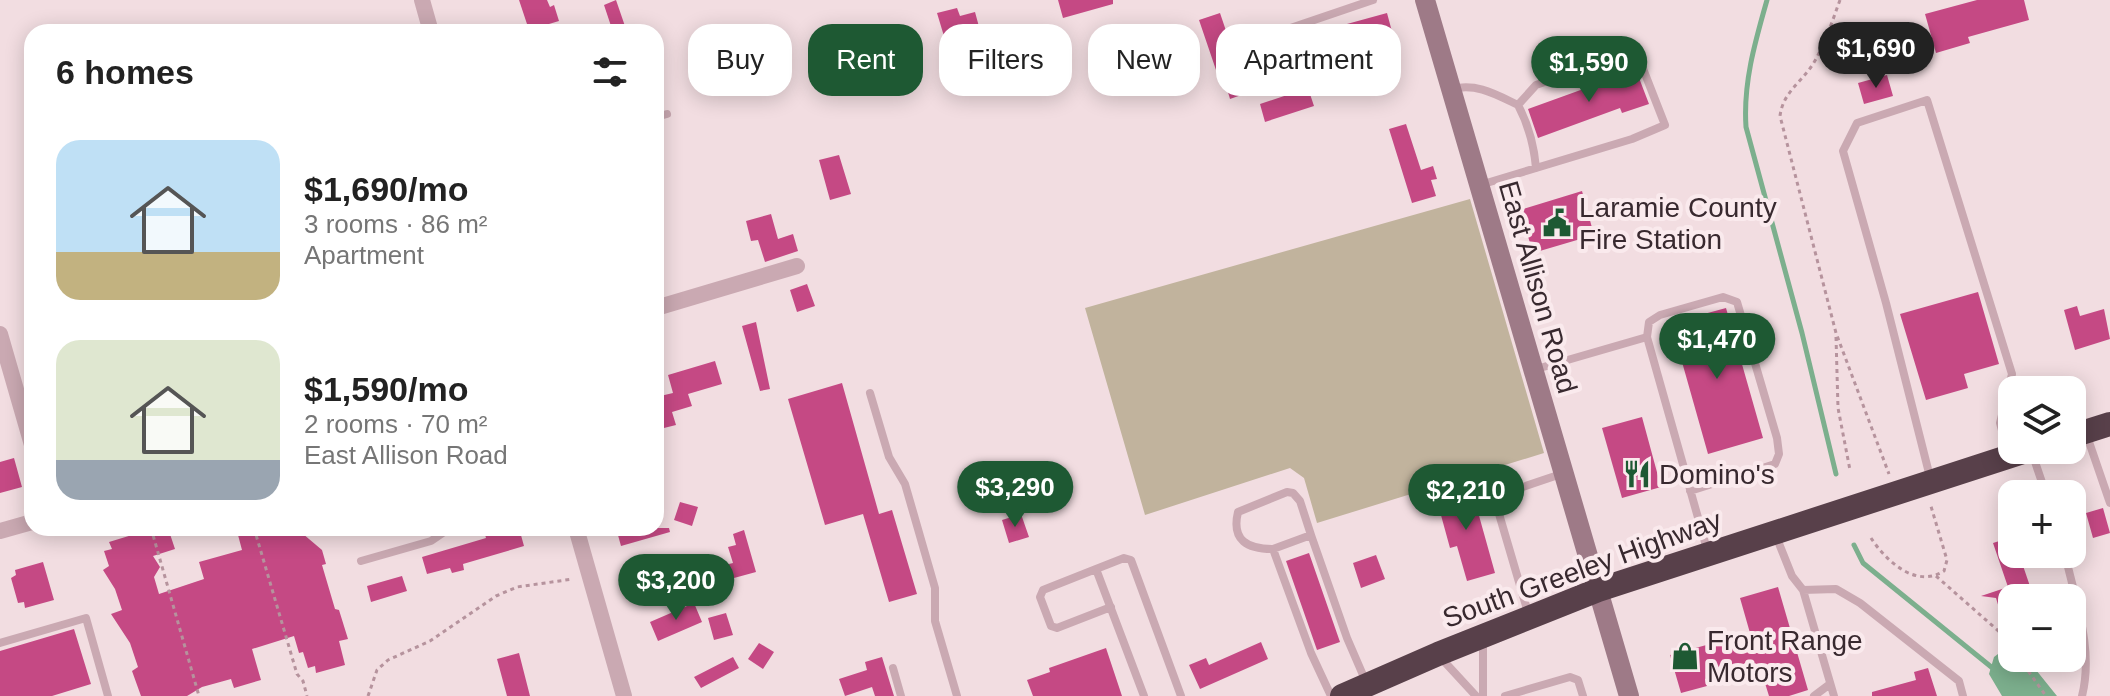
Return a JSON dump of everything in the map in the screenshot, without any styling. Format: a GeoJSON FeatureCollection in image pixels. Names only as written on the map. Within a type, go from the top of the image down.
{"type":"FeatureCollection","features":[{"type":"Feature","properties":{"kind":"highway"},"geometry":{"type":"LineString","coordinates":[[2086,432],[2110,424]]}},
{"type":"Feature","properties":{"kind":"highway","name":"South Greeley Highway"},"geometry":{"type":"LineString","coordinates":[[1342,696],[1598,590],[1998,460]]}},
{"type":"Feature","properties":{"kind":"street"},"geometry":{"type":"LineString","coordinates":[[422,0],[429,24]]}},
{"type":"Feature","properties":{"kind":"street","name":"East Allison Road"},"geometry":{"type":"LineString","coordinates":[[1425,0],[1629,696]]}},
{"type":"Feature","properties":{"kind":"street"},"geometry":{"type":"LineString","coordinates":[[664,306],[797,266]]}},
{"type":"Feature","properties":{"kind":"street"},"geometry":{"type":"LineString","coordinates":[[0,334],[24,417]]}},
{"type":"Feature","properties":{"kind":"street"},"geometry":{"type":"LineString","coordinates":[[0,531],[24,524]]}},
{"type":"Feature","properties":{"kind":"street"},"geometry":{"type":"LineString","coordinates":[[578,536],[624,696]]}},
{"type":"Feature","properties":{"kind":"lane"},"geometry":{"type":"LineString","coordinates":[[1302,24],[1373,0]]}},
{"type":"Feature","properties":{"kind":"lane"},"geometry":{"type":"LineString","coordinates":[[1479,185],[1632,139],[1665,125],[1640,61],[1625,54],[1536,85],[1518,105]]}},
{"type":"Feature","properties":{"kind":"lane"},"geometry":{"type":"LineString","coordinates":[[1451,89],[1466,86],[1483,88],[1518,105],[1529,126],[1536,168]]}},
{"type":"Feature","properties":{"kind":"lane"},"geometry":{"type":"LineString","coordinates":[[1928,483],[1886,303],[1843,151],[1857,123],[1927,100],[2012,376]]}},
{"type":"Feature","properties":{"kind":"lane"},"geometry":{"type":"LineString","coordinates":[[1690,491],[1775,464],[1779,454],[1737,302],[1723,297],[1660,315],[1649,322],[1647,337],[1690,491],[1708,554]]}},
{"type":"Feature","properties":{"kind":"lane"},"geometry":{"type":"LineString","coordinates":[[1533,370],[1647,337]]}},
{"type":"Feature","properties":{"kind":"lane"},"geometry":{"type":"LineString","coordinates":[[870,393],[889,457],[905,484],[931,573],[935,588],[935,621],[957,696]]}},
{"type":"Feature","properties":{"kind":"lane"},"geometry":{"type":"LineString","coordinates":[[2086,450],[2110,503]]}},
{"type":"Feature","properties":{"kind":"lane"},"geometry":{"type":"LineString","coordinates":[[1530,617],[1497,499],[1502,494],[1564,473]]}},
{"type":"Feature","properties":{"kind":"lane"},"geometry":{"type":"LineString","coordinates":[[1311,535],[1273,549],[1255,549],[1240,537],[1236,521],[1238,512],[1287,492],[1293,493],[1300,501],[1347,638],[1367,685]]}},
{"type":"Feature","properties":{"kind":"lane"},"geometry":{"type":"LineString","coordinates":[[1774,532],[1792,576],[1803,590],[1834,696]]}},
{"type":"Feature","properties":{"kind":"lane"},"geometry":{"type":"LineString","coordinates":[[361,561],[431,541],[438,536]]}},
{"type":"Feature","properties":{"kind":"lane"},"geometry":{"type":"LineString","coordinates":[[1273,549],[1311,653],[1331,696]]}},
{"type":"Feature","properties":{"kind":"lane"},"geometry":{"type":"LineString","coordinates":[[1111,607],[1057,628],[1051,626],[1040,597],[1043,590],[1124,558],[1131,560],[1181,696]]}},
{"type":"Feature","properties":{"kind":"lane"},"geometry":{"type":"LineString","coordinates":[[2068,568],[2086,648],[2087,674],[2082,696]]}},
{"type":"Feature","properties":{"kind":"lane"},"geometry":{"type":"LineString","coordinates":[[1096,569],[1144,696]]}},
{"type":"Feature","properties":{"kind":"lane"},"geometry":{"type":"LineString","coordinates":[[1803,590],[1836,589],[1860,603],[1959,681],[1963,696]]}},
{"type":"Feature","properties":{"kind":"lane"},"geometry":{"type":"LineString","coordinates":[[0,643],[86,618],[108,696]]}},
{"type":"Feature","properties":{"kind":"lane"},"geometry":{"type":"LineString","coordinates":[[1483,636],[1483,696]]}},
{"type":"Feature","properties":{"kind":"lane"},"geometry":{"type":"LineString","coordinates":[[1438,654],[1476,696]]}},
{"type":"Feature","properties":{"kind":"lane"},"geometry":{"type":"LineString","coordinates":[[893,668],[901,696]]}},
{"type":"Feature","properties":{"kind":"lane"},"geometry":{"type":"LineString","coordinates":[[1505,696],[1570,677],[1578,680],[1583,696]]}},
{"type":"Feature","properties":{"kind":"lane"},"geometry":{"type":"LineString","coordinates":[[1814,696],[1830,684]]}},
{"type":"Feature","properties":{"kind":"path"},"geometry":{"type":"LineString","coordinates":[[1840,0],[1812,65],[1786,95],[1780,116],[1836,333],[1861,405],[1897,492]]}},
{"type":"Feature","properties":{"kind":"path"},"geometry":{"type":"LineString","coordinates":[[1836,333],[1838,408],[1850,470]]}},
{"type":"Feature","properties":{"kind":"path"},"geometry":{"type":"LineString","coordinates":[[1871,538],[1883,555],[1902,570],[1920,577],[1936,576],[1944,571],[1947,560],[1928,483]]}},
{"type":"Feature","properties":{"kind":"path"},"geometry":{"type":"LineString","coordinates":[[153,536],[199,696]]}},
{"type":"Feature","properties":{"kind":"path"},"geometry":{"type":"LineString","coordinates":[[256,536],[297,674],[303,681],[307,696]]}},
{"type":"Feature","properties":{"kind":"path"},"geometry":{"type":"LineString","coordinates":[[1936,576],[1998,631]]}},
{"type":"Feature","properties":{"kind":"path"},"geometry":{"type":"LineString","coordinates":[[368,696],[377,670],[388,660],[430,641],[506,591],[564,579]]}},
{"type":"Feature","properties":{"kind":"path"},"geometry":{"type":"LineString","coordinates":[[2029,672],[2046,696]]}},
{"type":"Feature","properties":{"kind":"shaded area"},"geometry":{"type":"Polygon","coordinates":[[[1470,199],[1544,453],[1317,523],[1304,478],[1290,468],[1145,515],[1085,308],[1470,199]]]}},
{"type":"Feature","properties":{"kind":"shaded area"},"geometry":{"type":"Polygon","coordinates":[[[1998,654],[1998,672],[2038,672],[2057,696],[2002,696],[1989,674],[1994,657],[1998,654]]]}},
{"type":"Feature","properties":{"kind":"building"},"geometry":{"type":"Polygon","coordinates":[[[519,0],[547,0],[550,7],[554,5],[559,21],[527,24],[519,0]]]}},
{"type":"Feature","properties":{"kind":"building"},"geometry":{"type":"Polygon","coordinates":[[[616,0],[624,24],[610,24],[604,5],[616,0]]]}},
{"type":"Feature","properties":{"kind":"building"},"geometry":{"type":"Polygon","coordinates":[[[1058,0],[1113,0],[1113,4],[1063,18],[1058,0]]]}},
{"type":"Feature","properties":{"kind":"building"},"geometry":{"type":"Polygon","coordinates":[[[1977,0],[2024,0],[2029,20],[1968,37],[1970,43],[1936,53],[1925,14],[1977,0]]]}},
{"type":"Feature","properties":{"kind":"building"},"geometry":{"type":"Polygon","coordinates":[[[957,8],[960,16],[975,12],[978,24],[940,24],[937,13],[957,8]]]}},
{"type":"Feature","properties":{"kind":"building"},"geometry":{"type":"Polygon","coordinates":[[[1220,13],[1224,24],[1216,24],[1216,70],[1199,20],[1220,13]]]}},
{"type":"Feature","properties":{"kind":"building"},"geometry":{"type":"Polygon","coordinates":[[[1387,13],[1390,24],[1347,24],[1387,13]]]}},
{"type":"Feature","properties":{"kind":"building"},"geometry":{"type":"Polygon","coordinates":[[[1636,70],[1649,104],[1622,113],[1620,108],[1538,138],[1528,109],[1636,70]]]}},
{"type":"Feature","properties":{"kind":"building"},"geometry":{"type":"Polygon","coordinates":[[[1887,75],[1893,96],[1864,104],[1858,83],[1887,75]]]}},
{"type":"Feature","properties":{"kind":"building"},"geometry":{"type":"Polygon","coordinates":[[[1284,96],[1311,96],[1314,106],[1265,122],[1260,104],[1284,96]]]}},
{"type":"Feature","properties":{"kind":"building"},"geometry":{"type":"Polygon","coordinates":[[[1406,124],[1421,170],[1433,166],[1437,179],[1431,180],[1436,196],[1412,203],[1389,129],[1406,124]]]}},
{"type":"Feature","properties":{"kind":"building"},"geometry":{"type":"Polygon","coordinates":[[[839,155],[851,194],[830,200],[819,160],[839,155]]]}},
{"type":"Feature","properties":{"kind":"building","name":"Laramie County Fire Station"},"geometry":{"type":"Polygon","coordinates":[[[1582,191],[1594,235],[1533,253],[1520,210],[1582,191]]]}},
{"type":"Feature","properties":{"kind":"building"},"geometry":{"type":"Polygon","coordinates":[[[771,214],[778,239],[793,234],[798,251],[765,262],[758,240],[751,241],[746,221],[771,214]]]}},
{"type":"Feature","properties":{"kind":"building"},"geometry":{"type":"Polygon","coordinates":[[[807,284],[815,306],[797,312],[790,290],[807,284]]]}},
{"type":"Feature","properties":{"kind":"building"},"geometry":{"type":"Polygon","coordinates":[[[1978,292],[1999,364],[1964,374],[1968,388],[1926,400],[1900,314],[1978,292]]]}},
{"type":"Feature","properties":{"kind":"building"},"geometry":{"type":"Polygon","coordinates":[[[2077,306],[2080,316],[2104,309],[2110,339],[2075,350],[2064,310],[2077,306]]]}},
{"type":"Feature","properties":{"kind":"building"},"geometry":{"type":"Polygon","coordinates":[[[1726,308],[1763,438],[1708,454],[1671,323],[1726,308]]]}},
{"type":"Feature","properties":{"kind":"building"},"geometry":{"type":"Polygon","coordinates":[[[756,322],[770,389],[760,391],[742,326],[756,322]]]}},
{"type":"Feature","properties":{"kind":"building"},"geometry":{"type":"Polygon","coordinates":[[[715,361],[722,384],[688,394],[692,406],[672,412],[676,425],[664,428],[664,395],[673,393],[668,375],[715,361]]]}},
{"type":"Feature","properties":{"kind":"building"},"geometry":{"type":"Polygon","coordinates":[[[842,383],[879,514],[892,510],[917,594],[889,602],[863,514],[825,525],[788,399],[842,383]]]}},
{"type":"Feature","properties":{"kind":"building"},"geometry":{"type":"Polygon","coordinates":[[[1642,417],[1661,487],[1622,498],[1602,428],[1642,417]]]}},
{"type":"Feature","properties":{"kind":"building"},"geometry":{"type":"Polygon","coordinates":[[[14,458],[22,487],[0,493],[0,462],[14,458]]]}},
{"type":"Feature","properties":{"kind":"building"},"geometry":{"type":"Polygon","coordinates":[[[1471,487],[1495,573],[1467,581],[1457,546],[1450,548],[1436,497],[1471,487]]]}},
{"type":"Feature","properties":{"kind":"building"},"geometry":{"type":"Polygon","coordinates":[[[680,502],[698,507],[692,526],[674,520],[680,502]]]}},
{"type":"Feature","properties":{"kind":"building"},"geometry":{"type":"Polygon","coordinates":[[[2103,508],[2110,533],[2093,538],[2086,513],[2103,508]]]}},
{"type":"Feature","properties":{"kind":"building"},"geometry":{"type":"Polygon","coordinates":[[[1021,514],[1029,537],[1009,543],[1002,520],[1021,514]]]}},
{"type":"Feature","properties":{"kind":"building"},"geometry":{"type":"Polygon","coordinates":[[[744,530],[756,572],[691,594],[680,576],[699,565],[701,571],[733,563],[728,547],[736,545],[733,534],[744,530]]]}},
{"type":"Feature","properties":{"kind":"building"},"geometry":{"type":"Polygon","coordinates":[[[129,536],[171,536],[175,549],[153,556],[160,567],[154,577],[159,594],[204,579],[199,562],[242,550],[238,536],[305,536],[322,550],[326,564],[322,565],[348,639],[339,641],[345,665],[316,673],[315,666],[308,668],[303,652],[299,653],[294,636],[252,649],[261,680],[234,688],[231,679],[202,687],[187,696],[141,696],[132,671],[138,667],[130,643],[111,614],[122,610],[115,589],[103,570],[109,566],[104,551],[112,549],[109,542],[129,536]]]}},
{"type":"Feature","properties":{"kind":"building"},"geometry":{"type":"Polygon","coordinates":[[[521,536],[524,546],[463,564],[464,570],[452,573],[450,568],[427,574],[422,557],[486,538],[521,536]]]}},
{"type":"Feature","properties":{"kind":"building"},"geometry":{"type":"Polygon","coordinates":[[[618,536],[656,536],[621,546],[618,536]]]}},
{"type":"Feature","properties":{"kind":"building"},"geometry":{"type":"Polygon","coordinates":[[[1998,541],[1998,558],[1993,543],[1998,541]]]}},
{"type":"Feature","properties":{"kind":"building"},"geometry":{"type":"Polygon","coordinates":[[[1309,553],[1340,642],[1317,650],[1286,561],[1309,553]]]}},
{"type":"Feature","properties":{"kind":"building"},"geometry":{"type":"Polygon","coordinates":[[[677,554],[687,571],[669,581],[659,565],[677,554]]]}},
{"type":"Feature","properties":{"kind":"building"},"geometry":{"type":"Polygon","coordinates":[[[1376,555],[1385,579],[1361,588],[1353,563],[1376,555]]]}},
{"type":"Feature","properties":{"kind":"building"},"geometry":{"type":"Polygon","coordinates":[[[43,562],[54,600],[25,608],[24,602],[18,603],[11,578],[16,575],[15,570],[43,562]]]}},
{"type":"Feature","properties":{"kind":"building"},"geometry":{"type":"Polygon","coordinates":[[[2002,568],[2024,568],[2029,584],[2007,584],[2002,568]]]}},
{"type":"Feature","properties":{"kind":"building"},"geometry":{"type":"Polygon","coordinates":[[[402,576],[407,591],[371,602],[367,586],[402,576]]]}},
{"type":"Feature","properties":{"kind":"building"},"geometry":{"type":"Polygon","coordinates":[[[1778,587],[1808,690],[1789,696],[1769,696],[1759,664],[1705,679],[1707,686],[1681,693],[1670,655],[1750,633],[1740,598],[1778,587]]]}},
{"type":"Feature","properties":{"kind":"building"},"geometry":{"type":"Polygon","coordinates":[[[1998,590],[1998,605],[1996,598],[1981,596],[1998,590]]]}},
{"type":"Feature","properties":{"kind":"building"},"geometry":{"type":"Polygon","coordinates":[[[694,603],[702,622],[658,641],[650,622],[694,603]]]}},
{"type":"Feature","properties":{"kind":"building"},"geometry":{"type":"Polygon","coordinates":[[[726,613],[733,635],[714,640],[708,618],[726,613]]]}},
{"type":"Feature","properties":{"kind":"building"},"geometry":{"type":"Polygon","coordinates":[[[74,629],[91,684],[52,696],[0,696],[0,651],[74,629]]]}},
{"type":"Feature","properties":{"kind":"building"},"geometry":{"type":"Polygon","coordinates":[[[1261,642],[1268,659],[1200,689],[1189,665],[1206,658],[1209,665],[1261,642]]]}},
{"type":"Feature","properties":{"kind":"building"},"geometry":{"type":"Polygon","coordinates":[[[759,643],[774,652],[763,669],[748,659],[759,643]]]}},
{"type":"Feature","properties":{"kind":"building"},"geometry":{"type":"Polygon","coordinates":[[[1106,648],[1122,696],[1033,696],[1027,680],[1050,672],[1049,668],[1106,648]]]}},
{"type":"Feature","properties":{"kind":"building"},"geometry":{"type":"Polygon","coordinates":[[[519,653],[530,696],[507,696],[497,659],[519,653]]]}},
{"type":"Feature","properties":{"kind":"building"},"geometry":{"type":"Polygon","coordinates":[[[733,657],[739,668],[701,688],[694,677],[733,657]]]}},
{"type":"Feature","properties":{"kind":"building"},"geometry":{"type":"Polygon","coordinates":[[[882,657],[894,696],[875,696],[872,687],[845,696],[839,679],[867,670],[865,662],[882,657]]]}},
{"type":"Feature","properties":{"kind":"building"},"geometry":{"type":"Polygon","coordinates":[[[1928,668],[1937,696],[1872,696],[1872,692],[1916,680],[1914,672],[1928,668]]]}},
{"type":"Feature","properties":{"kind":"waterway"},"geometry":{"type":"LineString","coordinates":[[1767,0],[1748,79],[1746,127],[1802,333],[1836,474]]}},
{"type":"Feature","properties":{"kind":"waterway"},"geometry":{"type":"LineString","coordinates":[[1854,545],[1863,563],[1995,670]]}},
{"type":"Feature","properties":{"kind":"place","name":"Laramie County Fire Station"},"geometry":{"type":"Point","coordinates":[1557,223]}},
{"type":"Feature","properties":{"kind":"place","name":"Domino's"},"geometry":{"type":"Point","coordinates":[1637,474]}},
{"type":"Feature","properties":{"kind":"place","name":"Front Range Motors"},"geometry":{"type":"Point","coordinates":[1685,656]}}]}
